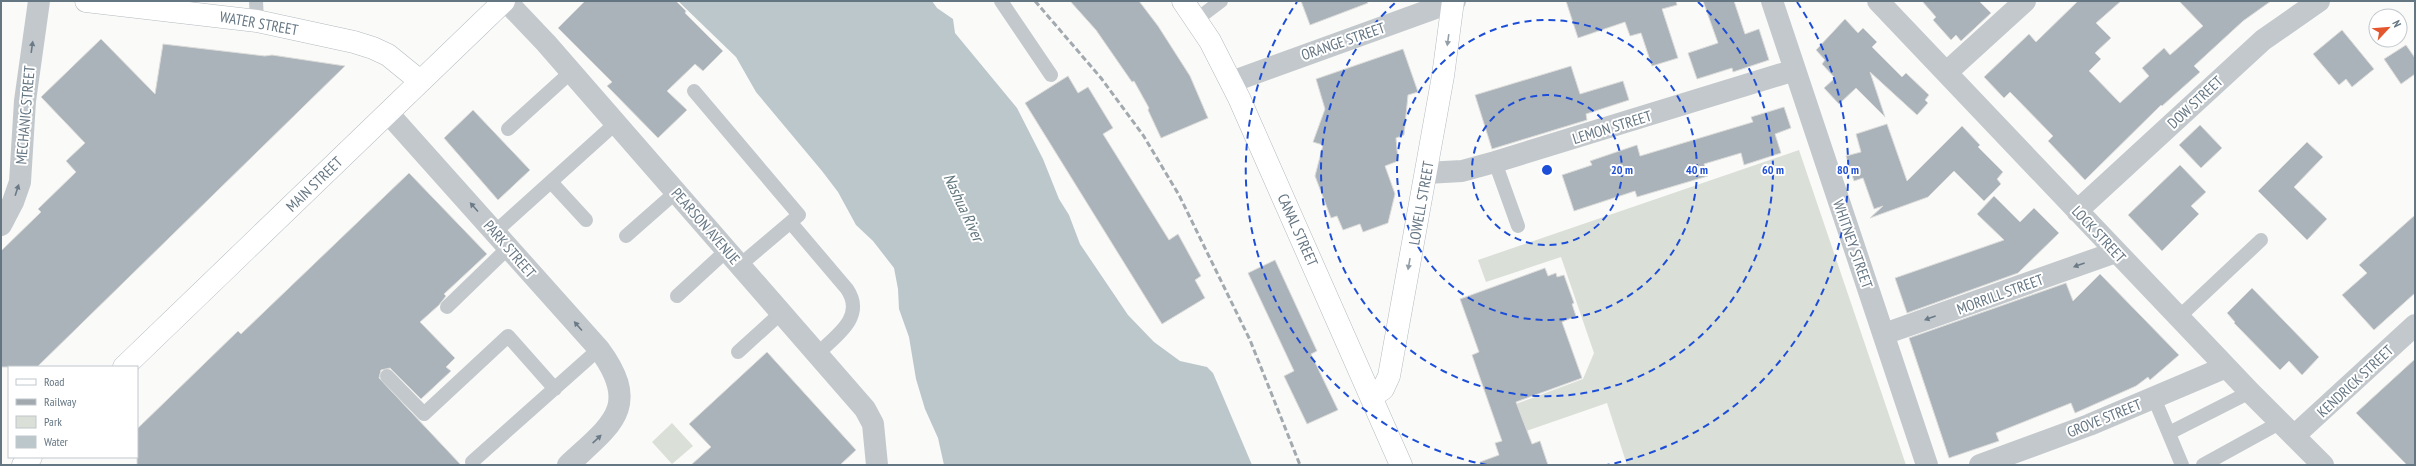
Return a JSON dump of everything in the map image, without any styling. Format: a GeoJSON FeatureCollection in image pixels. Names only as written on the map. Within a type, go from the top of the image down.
{"type":"FeatureCollection","features":[{"type":"Feature","properties":{"kind":"street","name":"MECHANIC STREET"},"geometry":{"type":"LineString","coordinates":[[1,225],[13,202],[20,182],[24,101],[39,1]]}},
{"type":"Feature","properties":{"kind":"street","name":"WATER STREET"},"geometry":{"type":"LineString","coordinates":[[86,1],[257,11],[370,46],[397,60],[420,81]]}},
{"type":"Feature","properties":{"kind":"street","name":"PEARSON AVENUE"},"geometry":{"type":"LineString","coordinates":[[505,1],[616,123],[870,417],[874,434],[877,465]]}},
{"type":"Feature","properties":{"kind":"street","name":"MAIN STREET"},"geometry":{"type":"LineString","coordinates":[[125,366],[505,1]]}},
{"type":"Feature","properties":{"kind":"street","name":"CANAL STREET"},"geometry":{"type":"LineString","coordinates":[[1183,1],[1196,20],[1231,82],[1401,465]]}},
{"type":"Feature","properties":{"kind":"street","name":"ORANGE STREET"},"geometry":{"type":"LineString","coordinates":[[1231,82],[1454,1]]}},
{"type":"Feature","properties":{"kind":"street","name":"LOWELL STREET"},"geometry":{"type":"LineString","coordinates":[[1371,397],[1383,389],[1389,376],[1443,76],[1454,1]]}},
{"type":"Feature","properties":{"kind":"street","name":"WHITNEY STREET"},"geometry":{"type":"LineString","coordinates":[[1772,1],[1927,465]]}},
{"type":"Feature","properties":{"kind":"street","name":"LOCK STREET"},"geometry":{"type":"LineString","coordinates":[[1878,1],[2226,367],[2323,465]]}},
{"type":"Feature","properties":{"kind":"street"},"geometry":{"type":"LineString","coordinates":[[1947,72],[2026,1]]}},
{"type":"Feature","properties":{"kind":"street","name":"DOW STREET"},"geometry":{"type":"LineString","coordinates":[[2077,211],[2263,40],[2319,1]]}},
{"type":"Feature","properties":{"kind":"street","name":"LEMON STREET"},"geometry":{"type":"LineString","coordinates":[[1426,173],[1462,171],[1495,162],[1795,70]]}},
{"type":"Feature","properties":{"kind":"street","name":"PARK STREET"},"geometry":{"type":"LineString","coordinates":[[388,113],[502,239],[598,349],[614,372],[620,394],[618,412],[612,423],[568,465]]}},
{"type":"Feature","properties":{"kind":"street","name":"MORRILL STREET"},"geometry":{"type":"LineString","coordinates":[[1884,334],[2116,252]]}},
{"type":"Feature","properties":{"kind":"street","name":"KENDRICK STREET"},"geometry":{"type":"LineString","coordinates":[[2288,429],[2415,325]]}},
{"type":"Feature","properties":{"kind":"street","name":"GROVE STREET"},"geometry":{"type":"LineString","coordinates":[[1980,465],[2082,427],[2226,367]]}},
{"type":"Feature","properties":{"kind":"lane"},"geometry":{"type":"LineString","coordinates":[[1001,1],[1051,74]]}},
{"type":"Feature","properties":{"kind":"lane"},"geometry":{"type":"LineString","coordinates":[[1196,20],[1221,1]]}},
{"type":"Feature","properties":{"kind":"lane"},"geometry":{"type":"LineString","coordinates":[[508,129],[571,72]]}},
{"type":"Feature","properties":{"kind":"lane"},"geometry":{"type":"LineString","coordinates":[[677,296],[734,258],[791,223],[799,215],[694,91]]}},
{"type":"Feature","properties":{"kind":"lane"},"geometry":{"type":"LineString","coordinates":[[447,307],[502,239],[551,182],[616,123]]}},
{"type":"Feature","properties":{"kind":"lane"},"geometry":{"type":"LineString","coordinates":[[1495,162],[1518,226]]}},
{"type":"Feature","properties":{"kind":"lane"},"geometry":{"type":"LineString","coordinates":[[551,182],[586,220]]}},
{"type":"Feature","properties":{"kind":"lane"},"geometry":{"type":"LineString","coordinates":[[626,236],[676,192]]}},
{"type":"Feature","properties":{"kind":"lane"},"geometry":{"type":"LineString","coordinates":[[791,223],[847,289],[854,302],[854,309],[849,323],[817,354]]}},
{"type":"Feature","properties":{"kind":"lane"},"geometry":{"type":"LineString","coordinates":[[2179,317],[2261,240]]}},
{"type":"Feature","properties":{"kind":"lane"},"geometry":{"type":"LineString","coordinates":[[738,352],[781,313]]}},
{"type":"Feature","properties":{"kind":"lane"},"geometry":{"type":"LineString","coordinates":[[387,376],[424,414],[508,336],[555,389]]}},
{"type":"Feature","properties":{"kind":"lane"},"geometry":{"type":"LineString","coordinates":[[472,462],[598,349]]}},
{"type":"Feature","properties":{"kind":"lane"},"geometry":{"type":"LineString","coordinates":[[2169,433],[2250,392]]}},
{"type":"Feature","properties":{"kind":"lane"},"geometry":{"type":"LineString","coordinates":[[2154,398],[2182,465]]}},
{"type":"Feature","properties":{"kind":"lane"},"geometry":{"type":"LineString","coordinates":[[2204,465],[2288,429]]}},
{"type":"Feature","properties":{"kind":"green space"},"geometry":{"type":"Polygon","coordinates":[[[1799,150],[1906,465],[1627,465],[1607,403],[1523,432],[1513,405],[1583,379],[1594,353],[1561,257],[1486,282],[1478,260],[1799,150]]]}},
{"type":"Feature","properties":{"kind":"green space"},"geometry":{"type":"Polygon","coordinates":[[[672,423],[693,446],[672,464],[652,442],[672,423]]]}},
{"type":"Feature","properties":{"kind":"water","name":"Nashua River"},"geometry":{"type":"Polygon","coordinates":[[[678,1],[932,1],[937,8],[953,19],[955,33],[1017,108],[1043,159],[1059,199],[1069,215],[1080,244],[1128,315],[1154,342],[1180,361],[1207,367],[1213,373],[1252,465],[944,465],[938,438],[925,409],[916,379],[909,337],[899,309],[898,289],[894,268],[873,241],[856,225],[838,192],[756,92],[736,57],[678,1]]]}},
{"type":"Feature","properties":{"kind":"building"},"geometry":{"type":"Polygon","coordinates":[[[585,1],[676,1],[686,11],[685,13],[723,51],[703,71],[695,64],[667,91],[687,110],[658,138],[607,86],[612,82],[558,28],[585,1]]]}},
{"type":"Feature","properties":{"kind":"building"},"geometry":{"type":"Polygon","coordinates":[[[1070,1],[1139,1],[1158,26],[1190,76],[1208,118],[1161,138],[1148,110],[1149,108],[1134,81],[1132,82],[1096,30],[1070,1]]]}},
{"type":"Feature","properties":{"kind":"building"},"geometry":{"type":"Polygon","coordinates":[[[1301,1],[1367,1],[1368,3],[1310,25],[1301,1]]]}},
{"type":"Feature","properties":{"kind":"building"},"geometry":{"type":"Polygon","coordinates":[[[1566,1],[1676,1],[1677,5],[1662,9],[1678,58],[1652,66],[1641,33],[1630,36],[1625,22],[1578,38],[1566,1]]]}},
{"type":"Feature","properties":{"kind":"building"},"geometry":{"type":"Polygon","coordinates":[[[1703,1],[1734,1],[1745,34],[1759,29],[1769,60],[1733,72],[1732,68],[1697,79],[1688,53],[1718,43],[1703,1]]]}},
{"type":"Feature","properties":{"kind":"building"},"geometry":{"type":"Polygon","coordinates":[[[1922,1],[1979,1],[1991,13],[1961,41],[1956,35],[1951,40],[1933,20],[1936,17],[1922,1]]]}},
{"type":"Feature","properties":{"kind":"building"},"geometry":{"type":"Polygon","coordinates":[[[2078,1],[2121,1],[2096,23],[2111,38],[2095,53],[2101,59],[2089,71],[2120,103],[2149,76],[2142,68],[2164,48],[2170,55],[2203,26],[2179,1],[2271,1],[2243,21],[2194,66],[2200,72],[2162,106],[2161,105],[2085,180],[2048,141],[2053,136],[2010,92],[2004,98],[1984,77],[2029,34],[2036,42],[2078,1]]]}},
{"type":"Feature","properties":{"kind":"building"},"geometry":{"type":"Polygon","coordinates":[[[1845,19],[1858,33],[1863,28],[1877,42],[1872,47],[1902,77],[1906,73],[1929,95],[1925,100],[1928,103],[1917,115],[1870,72],[1885,117],[1856,88],[1839,104],[1824,88],[1835,78],[1822,64],[1825,60],[1816,50],[1845,19]]]}},
{"type":"Feature","properties":{"kind":"building"},"geometry":{"type":"Polygon","coordinates":[[[2342,30],[2374,69],[2352,87],[2346,79],[2339,85],[2313,54],[2342,30]]]}},
{"type":"Feature","properties":{"kind":"building"},"geometry":{"type":"Polygon","coordinates":[[[101,39],[155,94],[163,44],[265,56],[272,55],[345,66],[38,366],[1,367],[1,251],[41,212],[38,209],[76,172],[66,161],[85,143],[41,97],[101,39]]]}},
{"type":"Feature","properties":{"kind":"building"},"geometry":{"type":"Polygon","coordinates":[[[2401,48],[2408,48],[2415,58],[2415,74],[2401,84],[2384,59],[2401,48]]]}},
{"type":"Feature","properties":{"kind":"building"},"geometry":{"type":"Polygon","coordinates":[[[1403,49],[1418,92],[1408,95],[1404,135],[1396,138],[1398,161],[1385,166],[1395,194],[1388,223],[1363,232],[1360,224],[1343,230],[1337,216],[1331,218],[1315,176],[1323,145],[1313,142],[1325,109],[1316,79],[1403,49]]]}},
{"type":"Feature","properties":{"kind":"building"},"geometry":{"type":"Polygon","coordinates":[[[1571,66],[1580,94],[1623,81],[1629,100],[1586,114],[1587,120],[1492,149],[1475,95],[1571,66]]]}},
{"type":"Feature","properties":{"kind":"building"},"geometry":{"type":"Polygon","coordinates":[[[1068,76],[1078,93],[1088,87],[1113,128],[1103,134],[1169,240],[1178,234],[1201,276],[1195,280],[1205,298],[1162,324],[1025,103],[1068,76]]]}},
{"type":"Feature","properties":{"kind":"building"},"geometry":{"type":"Polygon","coordinates":[[[1784,107],[1791,128],[1775,134],[1781,153],[1744,165],[1741,153],[1704,164],[1708,176],[1637,197],[1635,191],[1574,211],[1562,175],[1592,165],[1590,161],[1637,145],[1640,156],[1753,122],[1751,117],[1784,107]]]}},
{"type":"Feature","properties":{"kind":"building"},"geometry":{"type":"Polygon","coordinates":[[[473,110],[530,170],[498,200],[444,138],[473,110]]]}},
{"type":"Feature","properties":{"kind":"building"},"geometry":{"type":"Polygon","coordinates":[[[1887,124],[1907,181],[1962,126],[1980,145],[1978,147],[2003,172],[1997,179],[2001,184],[1984,201],[1954,171],[1928,197],[1870,218],[1883,206],[1874,209],[1863,178],[1854,181],[1846,156],[1861,152],[1856,134],[1887,124]]]}},
{"type":"Feature","properties":{"kind":"building"},"geometry":{"type":"Polygon","coordinates":[[[2200,125],[2222,148],[2201,168],[2179,145],[2200,125]]]}},
{"type":"Feature","properties":{"kind":"building"},"geometry":{"type":"Polygon","coordinates":[[[2307,142],[2323,157],[2294,187],[2327,219],[2307,240],[2258,191],[2307,142]]]}},
{"type":"Feature","properties":{"kind":"building"},"geometry":{"type":"Polygon","coordinates":[[[2180,165],[2206,192],[2191,206],[2199,214],[2162,251],[2128,215],[2180,165]]]}},
{"type":"Feature","properties":{"kind":"building"},"geometry":{"type":"Polygon","coordinates":[[[409,173],[487,254],[444,294],[446,296],[439,305],[420,322],[455,358],[446,367],[451,371],[421,399],[390,368],[381,370],[379,378],[461,465],[137,465],[138,428],[238,331],[241,334],[409,173]]]}},
{"type":"Feature","properties":{"kind":"building"},"geometry":{"type":"Polygon","coordinates":[[[1994,196],[2020,222],[2034,208],[2059,233],[2018,273],[1907,313],[1895,278],[2004,240],[1977,214],[1994,196]]]}},
{"type":"Feature","properties":{"kind":"building"},"geometry":{"type":"Polygon","coordinates":[[[2415,215],[2415,293],[2374,330],[2342,295],[2367,273],[2359,265],[2415,215]]]}},
{"type":"Feature","properties":{"kind":"building"},"geometry":{"type":"Polygon","coordinates":[[[1275,260],[1317,351],[1311,354],[1338,410],[1307,424],[1284,376],[1294,371],[1248,273],[1275,260]]]}},
{"type":"Feature","properties":{"kind":"building"},"geometry":{"type":"Polygon","coordinates":[[[1545,268],[1548,276],[1556,273],[1557,277],[1564,275],[1574,303],[1572,304],[1576,316],[1562,322],[1582,378],[1516,402],[1532,444],[1540,441],[1548,465],[1480,465],[1480,462],[1499,455],[1495,443],[1502,441],[1472,355],[1479,352],[1460,299],[1545,268]]]}},
{"type":"Feature","properties":{"kind":"building"},"geometry":{"type":"Polygon","coordinates":[[[2100,274],[2179,355],[2150,380],[2148,377],[2136,386],[2075,413],[2071,403],[1996,433],[1999,441],[1949,458],[1909,338],[2066,283],[2073,301],[2100,274]]]}},
{"type":"Feature","properties":{"kind":"building"},"geometry":{"type":"Polygon","coordinates":[[[2252,288],[2319,357],[2302,375],[2289,361],[2280,370],[2234,323],[2235,322],[2227,313],[2252,288]]]}},
{"type":"Feature","properties":{"kind":"building"},"geometry":{"type":"Polygon","coordinates":[[[767,352],[856,450],[840,465],[691,465],[711,447],[689,424],[767,352]]]}},
{"type":"Feature","properties":{"kind":"building"},"geometry":{"type":"Polygon","coordinates":[[[2415,359],[2415,465],[2407,465],[2356,413],[2415,359]]]}},
{"type":"Feature","properties":{"kind":"railway"},"geometry":{"type":"LineString","coordinates":[[1035,1],[1101,78],[1143,135],[1179,195],[1250,340],[1300,465]]}}]}
